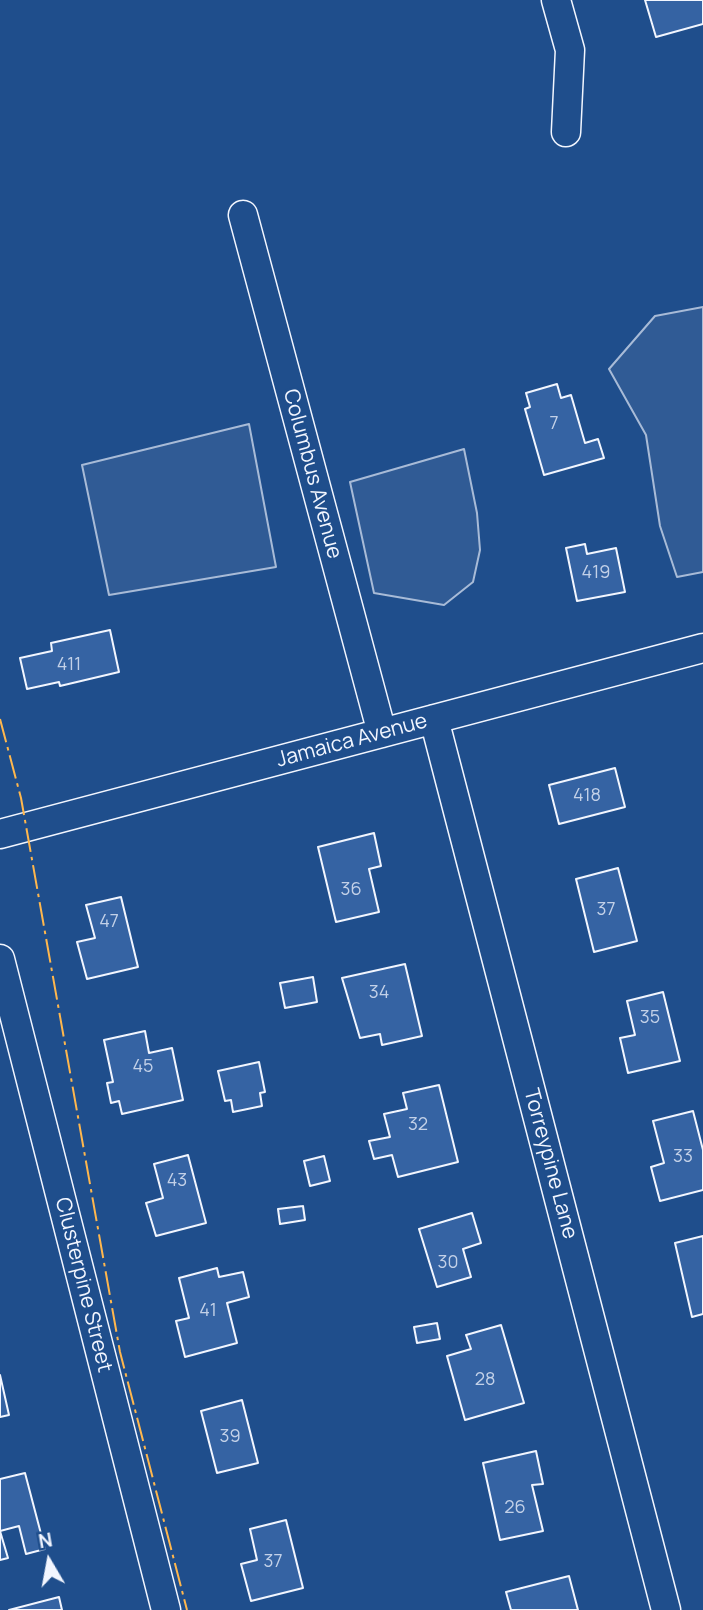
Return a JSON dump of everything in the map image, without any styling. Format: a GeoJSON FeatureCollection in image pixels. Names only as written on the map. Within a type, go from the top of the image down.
{"type":"FeatureCollection","features":[{"type":"Feature","properties":{"kind":"street"},"geometry":{"type":"LineString","coordinates":[[556,0],[570,50],[566,132]]}},
{"type":"Feature","properties":{"kind":"street","name":"Columbus Avenue"},"geometry":{"type":"LineString","coordinates":[[243,215],[382,733]]}},
{"type":"Feature","properties":{"kind":"street","name":"Jamaica Avenue"},"geometry":{"type":"LineString","coordinates":[[0,834],[703,648]]}},
{"type":"Feature","properties":{"kind":"street","name":"Torreypine Lane"},"geometry":{"type":"LineString","coordinates":[[434,719],[666,1610]]}},
{"type":"Feature","properties":{"kind":"street","name":"Clusterpine Street"},"geometry":{"type":"LineString","coordinates":[[0,959],[166,1610]]}},
{"type":"Feature","properties":{"kind":"shaded area"},"geometry":{"type":"Polygon","coordinates":[[[703,307],[703,572],[677,577],[660,526],[646,435],[609,369],[655,316],[703,307]]]}},
{"type":"Feature","properties":{"kind":"shaded area"},"geometry":{"type":"Polygon","coordinates":[[[249,424],[276,567],[109,595],[82,465],[249,424]]]}},
{"type":"Feature","properties":{"kind":"shaded area"},"geometry":{"type":"Polygon","coordinates":[[[464,449],[477,513],[480,550],[473,582],[444,605],[374,593],[350,482],[464,449]]]}},
{"type":"Feature","properties":{"kind":"building"},"geometry":{"type":"Polygon","coordinates":[[[645,0],[703,0],[703,24],[656,37],[645,0]]]}},
{"type":"Feature","properties":{"kind":"building"},"geometry":{"type":"Polygon","coordinates":[[[557,384],[561,398],[571,395],[585,443],[598,439],[604,458],[544,475],[525,409],[530,407],[526,393],[557,384]]]}},
{"type":"Feature","properties":{"kind":"building"},"geometry":{"type":"Polygon","coordinates":[[[585,544],[587,554],[616,548],[625,592],[577,601],[566,548],[585,544]]]}},
{"type":"Feature","properties":{"kind":"building"},"geometry":{"type":"Polygon","coordinates":[[[110,630],[119,672],[60,686],[59,682],[27,689],[20,658],[52,651],[51,643],[110,630]]]}},
{"type":"Feature","properties":{"kind":"building"},"geometry":{"type":"Polygon","coordinates":[[[615,768],[625,807],[559,824],[549,785],[615,768]]]}},
{"type":"Feature","properties":{"kind":"building"},"geometry":{"type":"Polygon","coordinates":[[[374,833],[381,866],[369,869],[379,912],[336,922],[318,847],[374,833]]]}},
{"type":"Feature","properties":{"kind":"building"},"geometry":{"type":"Polygon","coordinates":[[[618,868],[637,941],[594,952],[576,879],[618,868]]]}},
{"type":"Feature","properties":{"kind":"building"},"geometry":{"type":"Polygon","coordinates":[[[121,897],[138,967],[87,979],[77,942],[95,938],[86,905],[121,897]]]}},
{"type":"Feature","properties":{"kind":"building"},"geometry":{"type":"Polygon","coordinates":[[[405,964],[422,1036],[382,1045],[380,1034],[360,1038],[342,978],[405,964]]]}},
{"type":"Feature","properties":{"kind":"building"},"geometry":{"type":"Polygon","coordinates":[[[313,977],[317,1002],[285,1008],[280,983],[313,977]]]}},
{"type":"Feature","properties":{"kind":"building"},"geometry":{"type":"Polygon","coordinates":[[[663,992],[680,1061],[628,1073],[620,1038],[635,1035],[627,1001],[663,992]]]}},
{"type":"Feature","properties":{"kind":"building"},"geometry":{"type":"Polygon","coordinates":[[[145,1031],[149,1053],[172,1048],[183,1100],[122,1114],[119,1101],[111,1103],[107,1083],[113,1082],[104,1040],[145,1031]]]}},
{"type":"Feature","properties":{"kind":"building"},"geometry":{"type":"Polygon","coordinates":[[[259,1062],[265,1092],[260,1093],[262,1106],[233,1112],[231,1100],[225,1101],[218,1071],[259,1062]]]}},
{"type":"Feature","properties":{"kind":"building"},"geometry":{"type":"Polygon","coordinates":[[[439,1085],[458,1162],[398,1177],[392,1155],[374,1159],[369,1141],[390,1137],[384,1114],[407,1109],[403,1093],[439,1085]]]}},
{"type":"Feature","properties":{"kind":"building"},"geometry":{"type":"Polygon","coordinates":[[[693,1111],[703,1150],[703,1190],[660,1201],[651,1167],[664,1163],[653,1121],[693,1111]]]}},
{"type":"Feature","properties":{"kind":"building"},"geometry":{"type":"Polygon","coordinates":[[[188,1155],[206,1223],[156,1236],[146,1203],[163,1198],[154,1164],[188,1155]]]}},
{"type":"Feature","properties":{"kind":"building"},"geometry":{"type":"Polygon","coordinates":[[[324,1156],[330,1181],[310,1186],[304,1161],[324,1156]]]}},
{"type":"Feature","properties":{"kind":"building"},"geometry":{"type":"Polygon","coordinates":[[[303,1206],[305,1220],[280,1224],[278,1209],[303,1206]]]}},
{"type":"Feature","properties":{"kind":"building"},"geometry":{"type":"Polygon","coordinates":[[[472,1213],[481,1243],[463,1249],[471,1277],[437,1287],[419,1229],[472,1213]]]}},
{"type":"Feature","properties":{"kind":"building"},"geometry":{"type":"Polygon","coordinates":[[[703,1236],[703,1314],[692,1317],[675,1243],[703,1236]]]}},
{"type":"Feature","properties":{"kind":"building"},"geometry":{"type":"Polygon","coordinates":[[[217,1268],[219,1277],[243,1272],[249,1297],[227,1303],[237,1343],[185,1357],[176,1321],[189,1318],[179,1278],[217,1268]]]}},
{"type":"Feature","properties":{"kind":"building"},"geometry":{"type":"Polygon","coordinates":[[[437,1323],[440,1339],[417,1343],[414,1327],[437,1323]]]}},
{"type":"Feature","properties":{"kind":"building"},"geometry":{"type":"Polygon","coordinates":[[[501,1325],[524,1403],[465,1420],[447,1356],[471,1349],[466,1335],[501,1325]]]}},
{"type":"Feature","properties":{"kind":"building"},"geometry":{"type":"Polygon","coordinates":[[[0,1375],[9,1415],[0,1417],[0,1375]]]}},
{"type":"Feature","properties":{"kind":"building"},"geometry":{"type":"Polygon","coordinates":[[[242,1400],[258,1463],[217,1473],[201,1411],[242,1400]]]}},
{"type":"Feature","properties":{"kind":"building"},"geometry":{"type":"Polygon","coordinates":[[[536,1451],[543,1484],[532,1485],[543,1531],[500,1540],[483,1463],[536,1451]]]}},
{"type":"Feature","properties":{"kind":"building"},"geometry":{"type":"Polygon","coordinates":[[[25,1473],[45,1549],[26,1554],[19,1526],[0,1531],[0,1479],[25,1473]]]}},
{"type":"Feature","properties":{"kind":"building"},"geometry":{"type":"Polygon","coordinates":[[[286,1520],[303,1588],[251,1601],[241,1564],[257,1560],[250,1529],[286,1520]]]}},
{"type":"Feature","properties":{"kind":"building"},"geometry":{"type":"Polygon","coordinates":[[[0,1531],[8,1558],[0,1560],[0,1531]]]}},
{"type":"Feature","properties":{"kind":"building"},"geometry":{"type":"Polygon","coordinates":[[[569,1576],[578,1610],[511,1610],[506,1592],[569,1576]]]}},
{"type":"Feature","properties":{"kind":"building"},"geometry":{"type":"Polygon","coordinates":[[[59,1597],[62,1610],[9,1610],[59,1597]]]}},
{"type":"Feature","properties":{"kind":"power"},"geometry":{"type":"LineString","coordinates":[[0,719],[21,798],[120,1352],[187,1610]]}}]}
